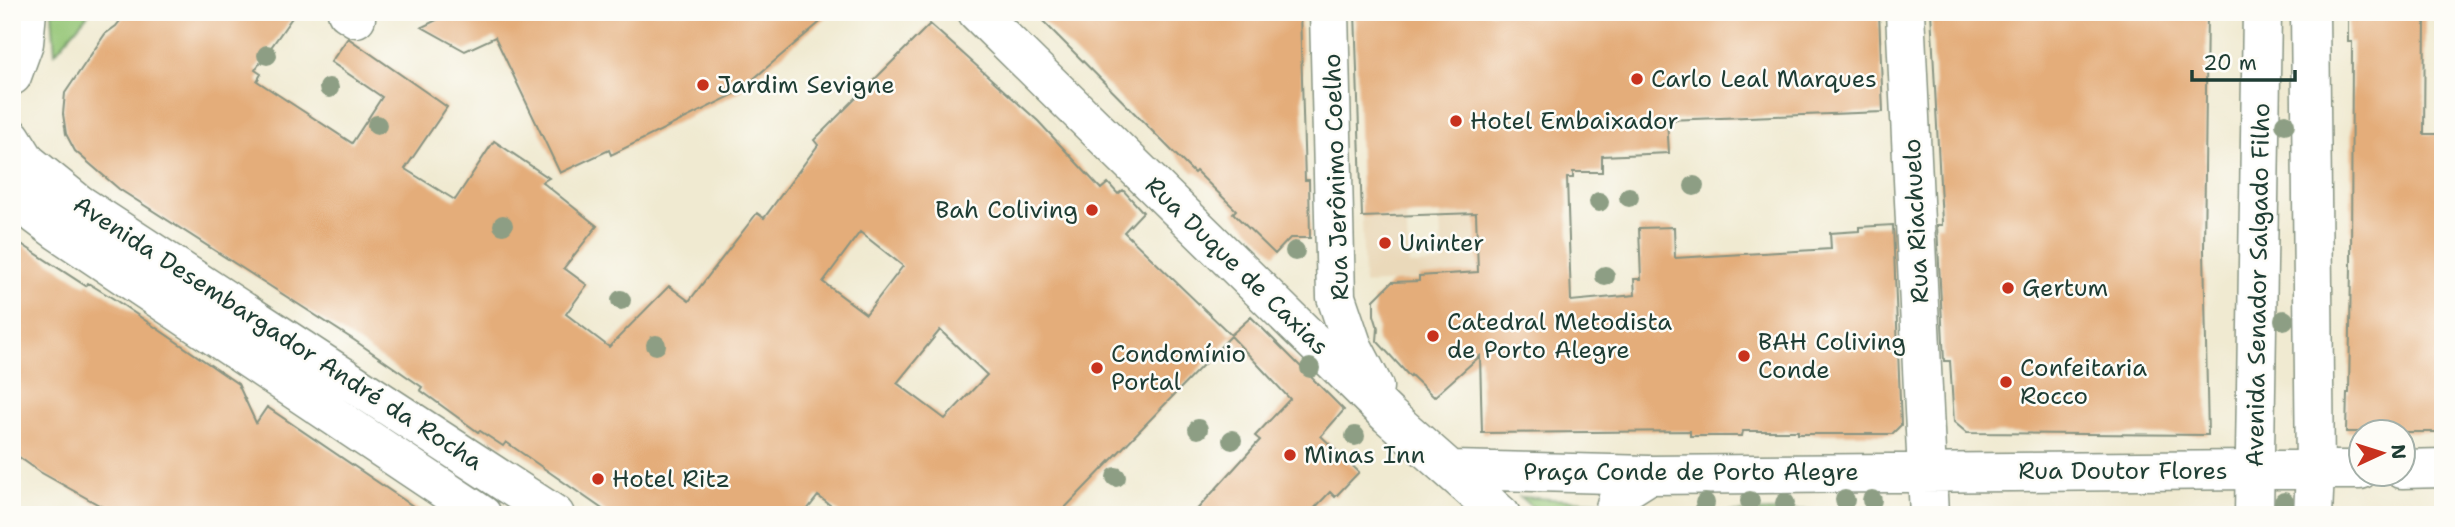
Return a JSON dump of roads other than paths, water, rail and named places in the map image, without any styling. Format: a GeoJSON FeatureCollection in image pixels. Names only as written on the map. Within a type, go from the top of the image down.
{"type":"FeatureCollection","features":[{"type":"Feature","properties":{"kind":"street"},"geometry":{"type":"LineString","coordinates":[[12,76],[24,43],[27,12]]}},
{"type":"Feature","properties":{"kind":"street","name":"Rua Duque de Caxias"},"geometry":{"type":"LineString","coordinates":[[977,12],[1389,416],[1501,515]]}},
{"type":"Feature","properties":{"kind":"street","name":"Rua Jerônimo Coelho"},"geometry":{"type":"LineString","coordinates":[[1329,12],[1336,297],[1353,347],[1389,416]]}},
{"type":"Feature","properties":{"kind":"street","name":"Rua Riachuelo"},"geometry":{"type":"LineString","coordinates":[[1905,12],[1929,515]]}},
{"type":"Feature","properties":{"kind":"street","name":"Avenida Senador Salgado Filho"},"geometry":{"type":"LineString","coordinates":[[2254,515],[2262,12]]}},
{"type":"Feature","properties":{"kind":"street","name":"Avenida Senador Salgado Filho"},"geometry":{"type":"LineString","coordinates":[[2310,12],[2315,471],[2313,515]]}},
{"type":"Feature","properties":{"kind":"street","name":"Avenida Desembargador André da Rocha"},"geometry":{"type":"LineString","coordinates":[[12,138],[27,162],[79,204],[555,515]]}},
{"type":"Feature","properties":{"kind":"street","name":"Avenida Desembargador André da Rocha"},"geometry":{"type":"LineString","coordinates":[[12,197],[68,238],[482,515]]}},
{"type":"Feature","properties":{"kind":"street"},"geometry":{"type":"LineString","coordinates":[[2416,469],[2443,468]]}},
{"type":"Feature","properties":{"kind":"street","name":"Praça Conde de Porto Alegre"},"geometry":{"type":"LineString","coordinates":[[1453,470],[1649,475],[1928,472]]}},
{"type":"Feature","properties":{"kind":"street","name":"Rua Doutor Flores"},"geometry":{"type":"LineString","coordinates":[[1928,472],[2346,470]]}},
{"type":"Feature","properties":{"kind":"street"},"geometry":{"type":"LineString","coordinates":[[1613,515],[1619,494],[1649,475]]}},
{"type":"Feature","properties":{"kind":"place","name":"Carlo Leal Marques"},"geometry":{"type":"Point","coordinates":[1637,79]}},
{"type":"Feature","properties":{"kind":"place","name":"Jardim Sevigne"},"geometry":{"type":"Point","coordinates":[703,85]}},
{"type":"Feature","properties":{"kind":"place","name":"Hotel Embaixador"},"geometry":{"type":"Point","coordinates":[1456,121]}},
{"type":"Feature","properties":{"kind":"place","name":"Bah Coliving"},"geometry":{"type":"Point","coordinates":[1092,210]}},
{"type":"Feature","properties":{"kind":"place","name":"Uninter"},"geometry":{"type":"Point","coordinates":[1385,243]}},
{"type":"Feature","properties":{"kind":"place","name":"Gertum"},"geometry":{"type":"Point","coordinates":[2008,288]}},
{"type":"Feature","properties":{"kind":"place","name":"Catedral Metodista de Porto Alegre"},"geometry":{"type":"Point","coordinates":[1433,336]}},
{"type":"Feature","properties":{"kind":"place","name":"BAH Coliving Conde"},"geometry":{"type":"Point","coordinates":[1744,356]}},
{"type":"Feature","properties":{"kind":"place","name":"Condomínio Portal"},"geometry":{"type":"Point","coordinates":[1097,368]}},
{"type":"Feature","properties":{"kind":"place","name":"Confeitaria Rocco"},"geometry":{"type":"Point","coordinates":[2006,382]}},
{"type":"Feature","properties":{"kind":"place","name":"Minas Inn"},"geometry":{"type":"Point","coordinates":[1290,455]}},
{"type":"Feature","properties":{"kind":"place","name":"Hotel Ritz"},"geometry":{"type":"Point","coordinates":[598,479]}}]}
